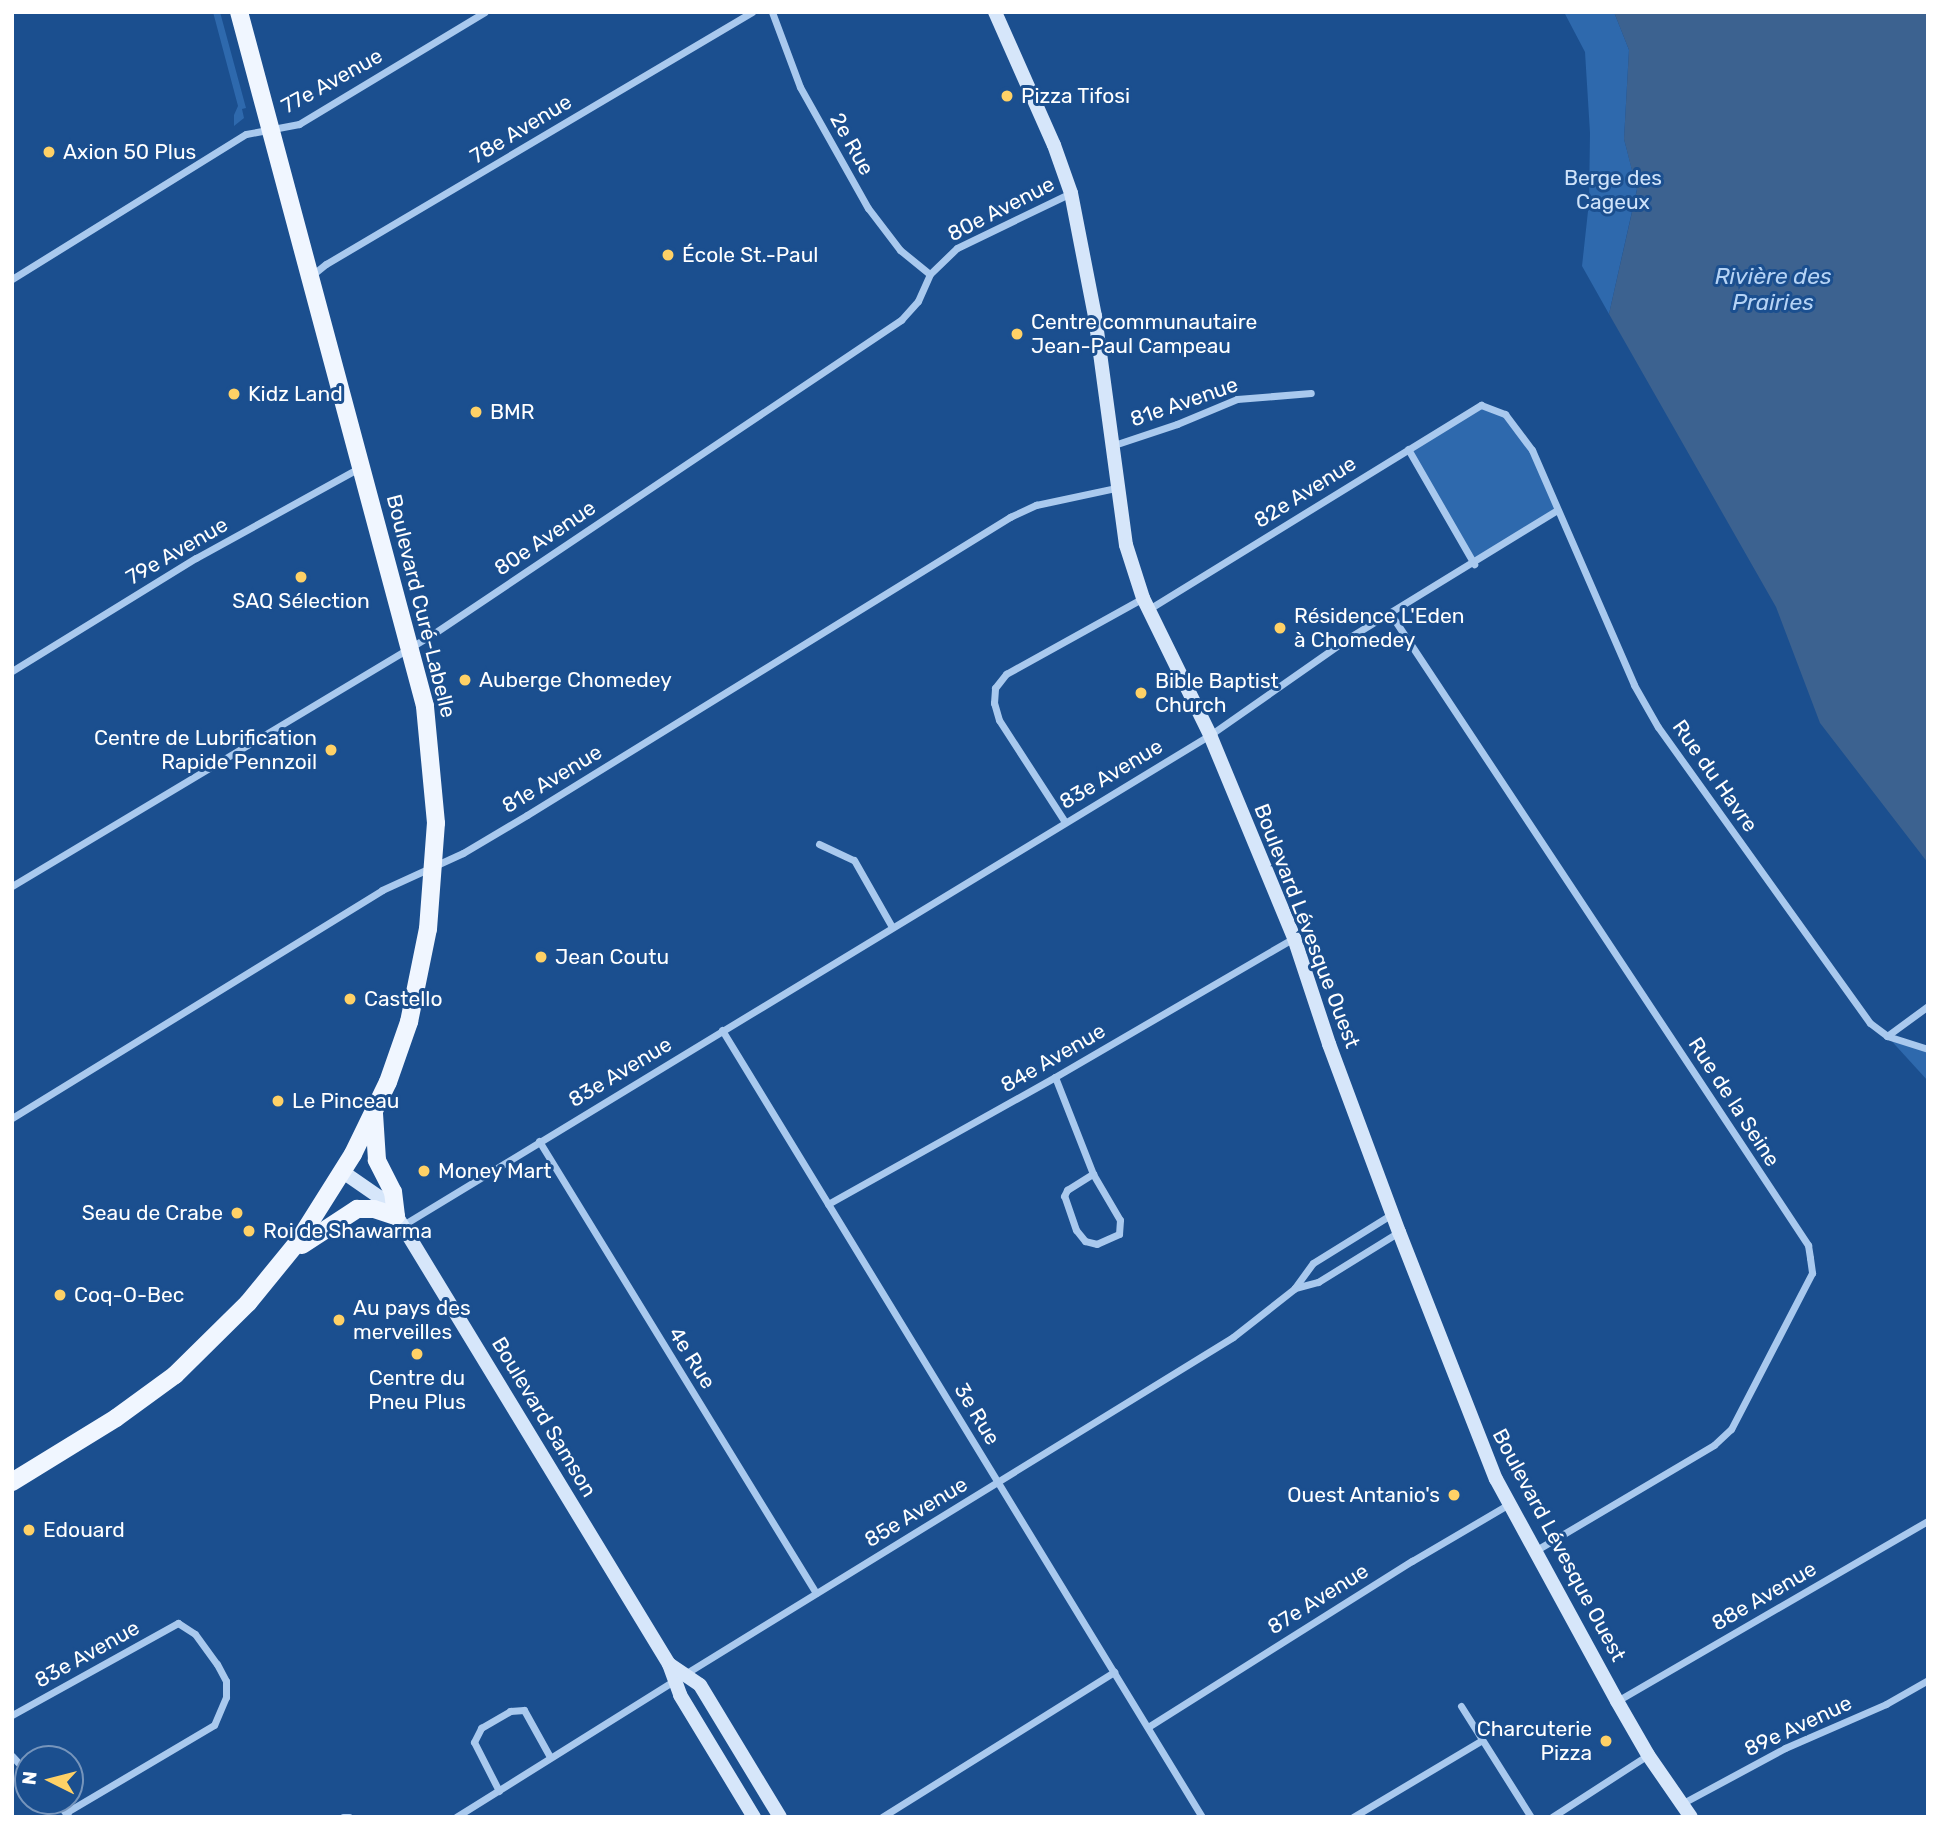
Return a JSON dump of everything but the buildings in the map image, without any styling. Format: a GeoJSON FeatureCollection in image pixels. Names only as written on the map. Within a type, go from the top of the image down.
{"type":"FeatureCollection","features":[{"type":"Feature","properties":{"kind":"main road","name":"Boulevard Curé-Labelle"},"geometry":{"type":"LineString","coordinates":[[12,1482],[117,1418],[175,1375],[228,1325],[290,1252],[343,1172],[374,1112],[401,1047],[427,936],[434,865],[435,798],[431,749],[411,648],[239,12]]}},
{"type":"Feature","properties":{"kind":"main road"},"geometry":{"type":"LineString","coordinates":[[374,1112],[377,1160],[393,1192],[399,1221]]}},
{"type":"Feature","properties":{"kind":"main road"},"geometry":{"type":"LineString","coordinates":[[290,1252],[354,1210],[368,1208],[399,1221]]}},
{"type":"Feature","properties":{"kind":"street","name":"77e Avenue"},"geometry":{"type":"LineString","coordinates":[[12,279],[246,134],[299,124],[485,12]]}},
{"type":"Feature","properties":{"kind":"street","name":"78e Avenue"},"geometry":{"type":"LineString","coordinates":[[310,277],[327,264],[752,12]]}},
{"type":"Feature","properties":{"kind":"street","name":"2e Rue"},"geometry":{"type":"LineString","coordinates":[[772,12],[800,87],[868,208],[900,250],[930,274]]}},
{"type":"Feature","properties":{"kind":"street","name":"Boulevard Lévesque Ouest"},"geometry":{"type":"LineString","coordinates":[[995,12],[1054,145],[1071,193],[1090,288],[1126,545],[1146,603],[1210,735],[1294,938],[1392,1214],[1473,1426],[1534,1552],[1648,1755],[1691,1817]]}},
{"type":"Feature","properties":{"kind":"street","name":"80e Avenue"},"geometry":{"type":"LineString","coordinates":[[12,886],[411,648],[901,320],[918,301],[930,274],[957,248],[1071,193]]}},
{"type":"Feature","properties":{"kind":"street","name":"81e Avenue"},"geometry":{"type":"LineString","coordinates":[[1111,446],[1177,424],[1237,399],[1311,393]]}},
{"type":"Feature","properties":{"kind":"street","name":"82e Avenue"},"geometry":{"type":"LineString","coordinates":[[1066,822],[999,720],[994,703],[995,688],[1006,674],[1146,603],[1481,405]]}},
{"type":"Feature","properties":{"kind":"street","name":"Rue du Havre"},"geometry":{"type":"LineString","coordinates":[[1481,405],[1505,414],[1532,450],[1634,685],[1658,727],[1870,1023],[1887,1036],[1928,1049]]}},
{"type":"Feature","properties":{"kind":"street"},"geometry":{"type":"LineString","coordinates":[[1408,449],[1474,564]]}},
{"type":"Feature","properties":{"kind":"street","name":"79e Avenue"},"geometry":{"type":"LineString","coordinates":[[12,671],[196,558],[362,467]]}},
{"type":"Feature","properties":{"kind":"street","name":"81e Avenue"},"geometry":{"type":"LineString","coordinates":[[12,1118],[382,890],[463,853],[527,815],[1010,517],[1036,505],[1116,488]]}},
{"type":"Feature","properties":{"kind":"street","name":"83e Avenue"},"geometry":{"type":"LineString","coordinates":[[399,1221],[722,1031],[1210,735],[1390,613],[1474,564],[1557,510]]}},
{"type":"Feature","properties":{"kind":"street","name":"Rue de la Seine"},"geometry":{"type":"LineString","coordinates":[[1390,613],[1808,1245],[1810,1258],[1812,1273],[1731,1429],[1714,1445],[1534,1552]]}},
{"type":"Feature","properties":{"kind":"street"},"geometry":{"type":"LineString","coordinates":[[819,844],[854,860],[892,928]]}},
{"type":"Feature","properties":{"kind":"street","name":"84e Avenue"},"geometry":{"type":"LineString","coordinates":[[828,1204],[1055,1077],[1294,938]]}},
{"type":"Feature","properties":{"kind":"street"},"geometry":{"type":"LineString","coordinates":[[1887,1036],[1928,1006]]}},
{"type":"Feature","properties":{"kind":"street","name":"3e Rue"},"geometry":{"type":"LineString","coordinates":[[722,1031],[1202,1817]]}},
{"type":"Feature","properties":{"kind":"street"},"geometry":{"type":"LineString","coordinates":[[1055,1077],[1093,1174],[1120,1220],[1119,1234],[1097,1244],[1085,1241],[1076,1230],[1064,1196],[1067,1190],[1093,1174]]}},
{"type":"Feature","properties":{"kind":"street","name":"4e Rue"},"geometry":{"type":"LineString","coordinates":[[538,1141],[816,1593]]}},
{"type":"Feature","properties":{"kind":"street","name":"Boulevard Samson"},"geometry":{"type":"LineString","coordinates":[[343,1172],[379,1197],[399,1221],[669,1664],[680,1677],[700,1685],[780,1817]]}},
{"type":"Feature","properties":{"kind":"street","name":"85e Avenue"},"geometry":{"type":"LineString","coordinates":[[456,1817],[1233,1337],[1294,1289],[1312,1263],[1392,1214]]}},
{"type":"Feature","properties":{"kind":"street","name":"85e Avenue"},"geometry":{"type":"LineString","coordinates":[[1294,1289],[1318,1282],[1399,1232]]}},
{"type":"Feature","properties":{"kind":"street","name":"87e Avenue"},"geometry":{"type":"LineString","coordinates":[[1148,1727],[1412,1561],[1509,1504]]}},
{"type":"Feature","properties":{"kind":"street","name":"88e Avenue"},"geometry":{"type":"LineString","coordinates":[[1618,1701],[1928,1521]]}},
{"type":"Feature","properties":{"kind":"street","name":"83e Avenue"},"geometry":{"type":"LineString","coordinates":[[12,1715],[178,1623],[195,1634],[226,1681],[226,1697],[214,1725],[84,1805]]}},
{"type":"Feature","properties":{"kind":"street"},"geometry":{"type":"LineString","coordinates":[[882,1817],[1114,1672]]}},
{"type":"Feature","properties":{"kind":"street","name":"Boulevard Samson"},"geometry":{"type":"LineString","coordinates":[[680,1677],[680,1695],[754,1817]]}},
{"type":"Feature","properties":{"kind":"street","name":"89e Avenue"},"geometry":{"type":"LineString","coordinates":[[1683,1803],[1785,1748],[1886,1704],[1928,1680]]}},
{"type":"Feature","properties":{"kind":"street"},"geometry":{"type":"LineString","coordinates":[[1461,1706],[1531,1817]]}},
{"type":"Feature","properties":{"kind":"street"},"geometry":{"type":"LineString","coordinates":[[499,1791],[474,1742],[481,1728],[510,1710],[524,1710],[550,1757]]}},
{"type":"Feature","properties":{"kind":"street"},"geometry":{"type":"LineString","coordinates":[[1353,1817],[1482,1740]]}},
{"type":"Feature","properties":{"kind":"street"},"geometry":{"type":"LineString","coordinates":[[1552,1817],[1648,1755]]}},
{"type":"Feature","properties":{"kind":"street"},"geometry":{"type":"LineString","coordinates":[[343,1817],[349,1817]]}},
{"type":"Feature","properties":{"kind":"green space"},"geometry":{"type":"Polygon","coordinates":[[[213,12],[220,12],[246,108],[242,109],[244,118],[234,126],[234,115],[238,106],[213,12]]]}},
{"type":"Feature","properties":{"kind":"green space","name":"Berge des Cageux"},"geometry":{"type":"Polygon","coordinates":[[[1564,12],[1614,12],[1629,50],[1624,139],[1637,189],[1609,314],[1582,266],[1589,202],[1590,133],[1585,52],[1564,12]]]}},
{"type":"Feature","properties":{"kind":"green space"},"geometry":{"type":"Polygon","coordinates":[[[1481,405],[1505,414],[1532,450],[1557,510],[1474,564],[1408,449],[1481,405]]]}},
{"type":"Feature","properties":{"kind":"green space"},"geometry":{"type":"Polygon","coordinates":[[[1887,1036],[1928,1049],[1928,1081],[1887,1036]]]}},
{"type":"Feature","properties":{"kind":"water","name":"Rivière des Prairies"},"geometry":{"type":"Polygon","coordinates":[[[1614,12],[1928,12],[1928,863],[1820,723],[1776,607],[1609,314],[1637,190],[1624,139],[1629,50],[1614,12]]]}},
{"type":"Feature","properties":{"kind":"place","name":"Pizza Tifosi"},"geometry":{"type":"Point","coordinates":[1007,96]}},
{"type":"Feature","properties":{"kind":"place","name":"Axion 50 Plus"},"geometry":{"type":"Point","coordinates":[49,152]}},
{"type":"Feature","properties":{"kind":"place","name":"École St.-Paul"},"geometry":{"type":"Point","coordinates":[668,255]}},
{"type":"Feature","properties":{"kind":"place","name":"Centre communautaire Jean-Paul Campeau"},"geometry":{"type":"Point","coordinates":[1017,334]}},
{"type":"Feature","properties":{"kind":"place","name":"Kidz Land"},"geometry":{"type":"Point","coordinates":[234,394]}},
{"type":"Feature","properties":{"kind":"place","name":"BMR"},"geometry":{"type":"Point","coordinates":[476,412]}},
{"type":"Feature","properties":{"kind":"place","name":"SAQ Sélection"},"geometry":{"type":"Point","coordinates":[301,577]}},
{"type":"Feature","properties":{"kind":"place","name":"Résidence L'Eden à Chomedey"},"geometry":{"type":"Point","coordinates":[1280,628]}},
{"type":"Feature","properties":{"kind":"place","name":"Auberge Chomedey"},"geometry":{"type":"Point","coordinates":[465,680]}},
{"type":"Feature","properties":{"kind":"place","name":"Bible Baptist Church"},"geometry":{"type":"Point","coordinates":[1141,693]}},
{"type":"Feature","properties":{"kind":"place","name":"Centre de Lubrification Rapide Pennzoil"},"geometry":{"type":"Point","coordinates":[331,750]}},
{"type":"Feature","properties":{"kind":"place","name":"Jean Coutu"},"geometry":{"type":"Point","coordinates":[541,957]}},
{"type":"Feature","properties":{"kind":"place","name":"Castello"},"geometry":{"type":"Point","coordinates":[350,999]}},
{"type":"Feature","properties":{"kind":"place","name":"Le Pinceau"},"geometry":{"type":"Point","coordinates":[278,1101]}},
{"type":"Feature","properties":{"kind":"place","name":"Money Mart"},"geometry":{"type":"Point","coordinates":[424,1171]}},
{"type":"Feature","properties":{"kind":"place","name":"Seau de Crabe"},"geometry":{"type":"Point","coordinates":[237,1213]}},
{"type":"Feature","properties":{"kind":"place","name":"Roi de Shawarma"},"geometry":{"type":"Point","coordinates":[249,1231]}},
{"type":"Feature","properties":{"kind":"place","name":"Coq-O-Bec"},"geometry":{"type":"Point","coordinates":[60,1295]}},
{"type":"Feature","properties":{"kind":"place","name":"Au pays des merveilles"},"geometry":{"type":"Point","coordinates":[339,1320]}},
{"type":"Feature","properties":{"kind":"place","name":"Centre du Pneu Plus"},"geometry":{"type":"Point","coordinates":[417,1354]}},
{"type":"Feature","properties":{"kind":"place","name":"Ouest Antanio's"},"geometry":{"type":"Point","coordinates":[1454,1495]}},
{"type":"Feature","properties":{"kind":"place","name":"Edouard"},"geometry":{"type":"Point","coordinates":[29,1530]}},
{"type":"Feature","properties":{"kind":"place","name":"Charcuterie Pizza"},"geometry":{"type":"Point","coordinates":[1606,1741]}}]}
